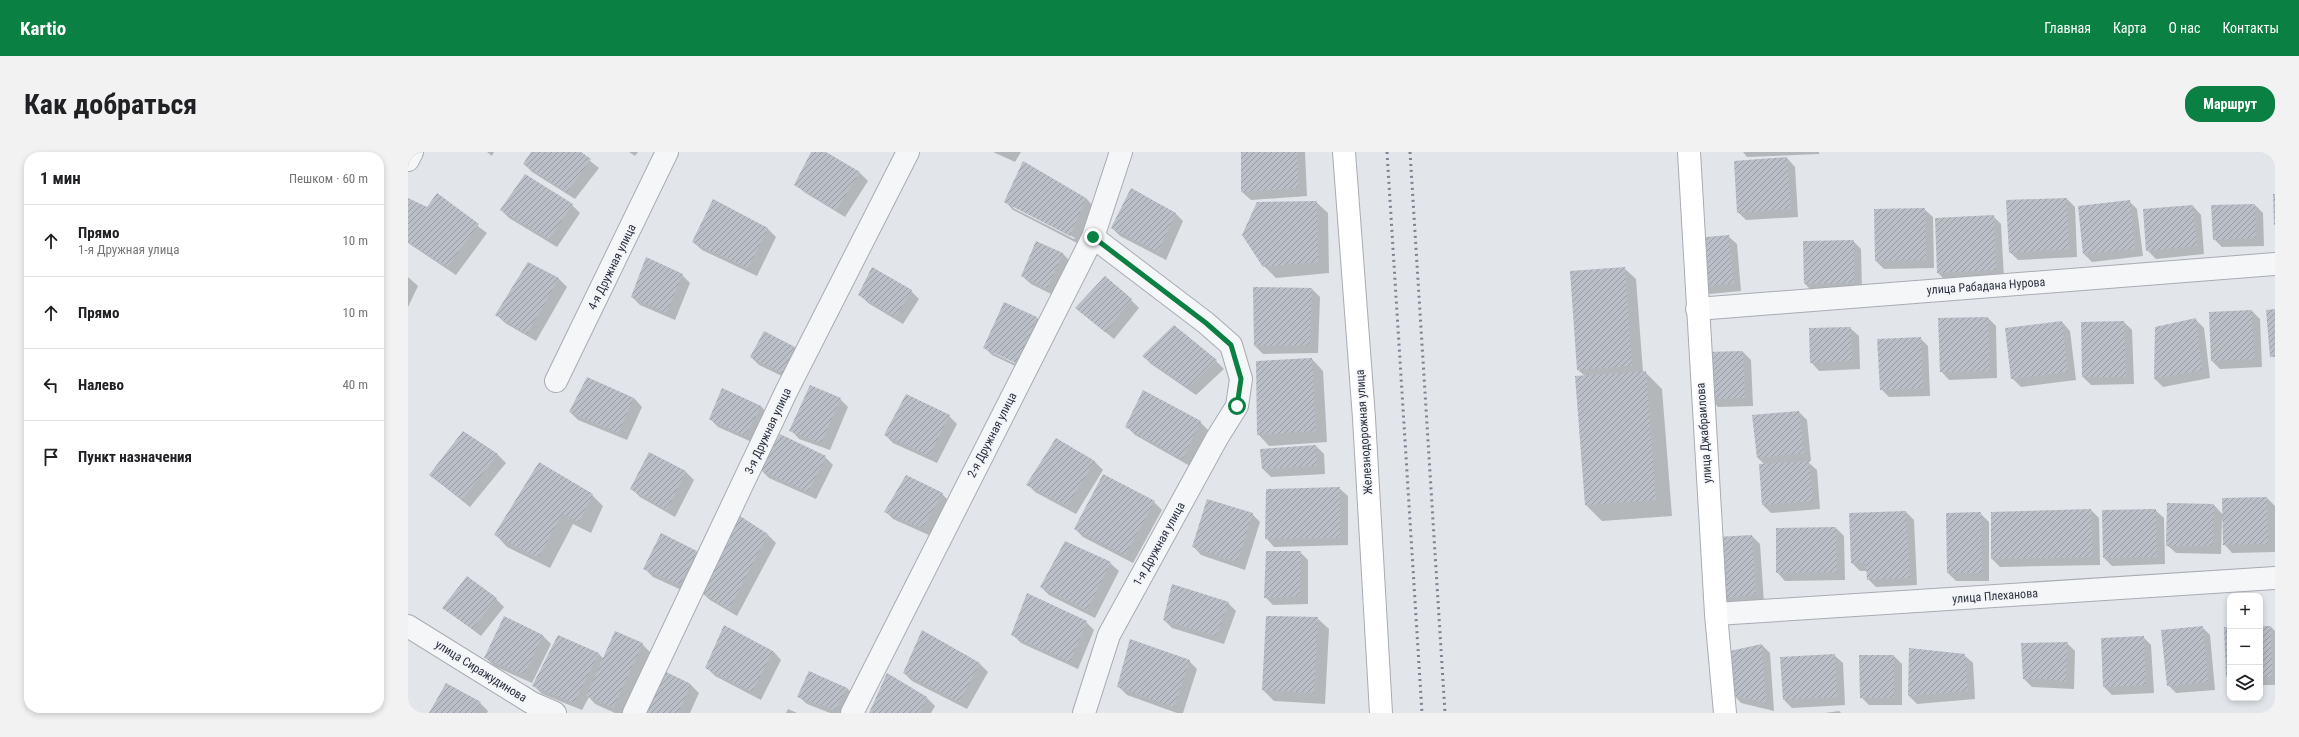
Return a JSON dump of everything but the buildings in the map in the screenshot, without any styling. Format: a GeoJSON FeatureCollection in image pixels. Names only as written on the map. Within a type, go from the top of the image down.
{"type":"FeatureCollection","features":[{"type":"Feature","properties":{"kind":"street"},"geometry":{"type":"LineString","coordinates":[[408,160],[412,152]]}},
{"type":"Feature","properties":{"kind":"street","name":"4-я Дружная улица"},"geometry":{"type":"LineString","coordinates":[[556,382],[667,152]]}},
{"type":"Feature","properties":{"kind":"street","name":"3-я Дружная улица"},"geometry":{"type":"LineString","coordinates":[[634,713],[786,392],[908,152]]}},
{"type":"Feature","properties":{"kind":"street","name":"2-я Дружная улица"},"geometry":{"type":"LineString","coordinates":[[852,713],[1093,237],[1121,152]]}},
{"type":"Feature","properties":{"kind":"street","name":"Железнодорожная улица"},"geometry":{"type":"LineString","coordinates":[[1344,152],[1364,418],[1381,713]]}},
{"type":"Feature","properties":{"kind":"street","name":"улица Джабраилова"},"geometry":{"type":"LineString","coordinates":[[1689,152],[1716,614],[1725,713]]}},
{"type":"Feature","properties":{"kind":"street","name":"1-я Дружная улица"},"geometry":{"type":"LineString","coordinates":[[1084,713],[1109,635],[1237,406],[1241,379],[1231,345],[1206,323],[1093,237]]}},
{"type":"Feature","properties":{"kind":"street","name":"улица Рабадана Нурова"},"geometry":{"type":"LineString","coordinates":[[1697,309],[2275,264]]}},
{"type":"Feature","properties":{"kind":"street","name":"улица Плеханова"},"geometry":{"type":"LineString","coordinates":[[1716,614],[2275,578]]}},
{"type":"Feature","properties":{"kind":"street","name":"улица Сиражудинова"},"geometry":{"type":"LineString","coordinates":[[408,626],[532,703],[555,713]]}},
{"type":"Feature","properties":{"kind":"railway"},"geometry":{"type":"LineString","coordinates":[[1387,152],[1422,713]]}},
{"type":"Feature","properties":{"kind":"railway"},"geometry":{"type":"LineString","coordinates":[[1410,152],[1445,713]]}},
{"type":"Feature","properties":{"kind":"route"},"geometry":{"type":"LineString","coordinates":[[1093,237],[1206,323],[1231,345],[1241,379],[1237,406]]}}]}
